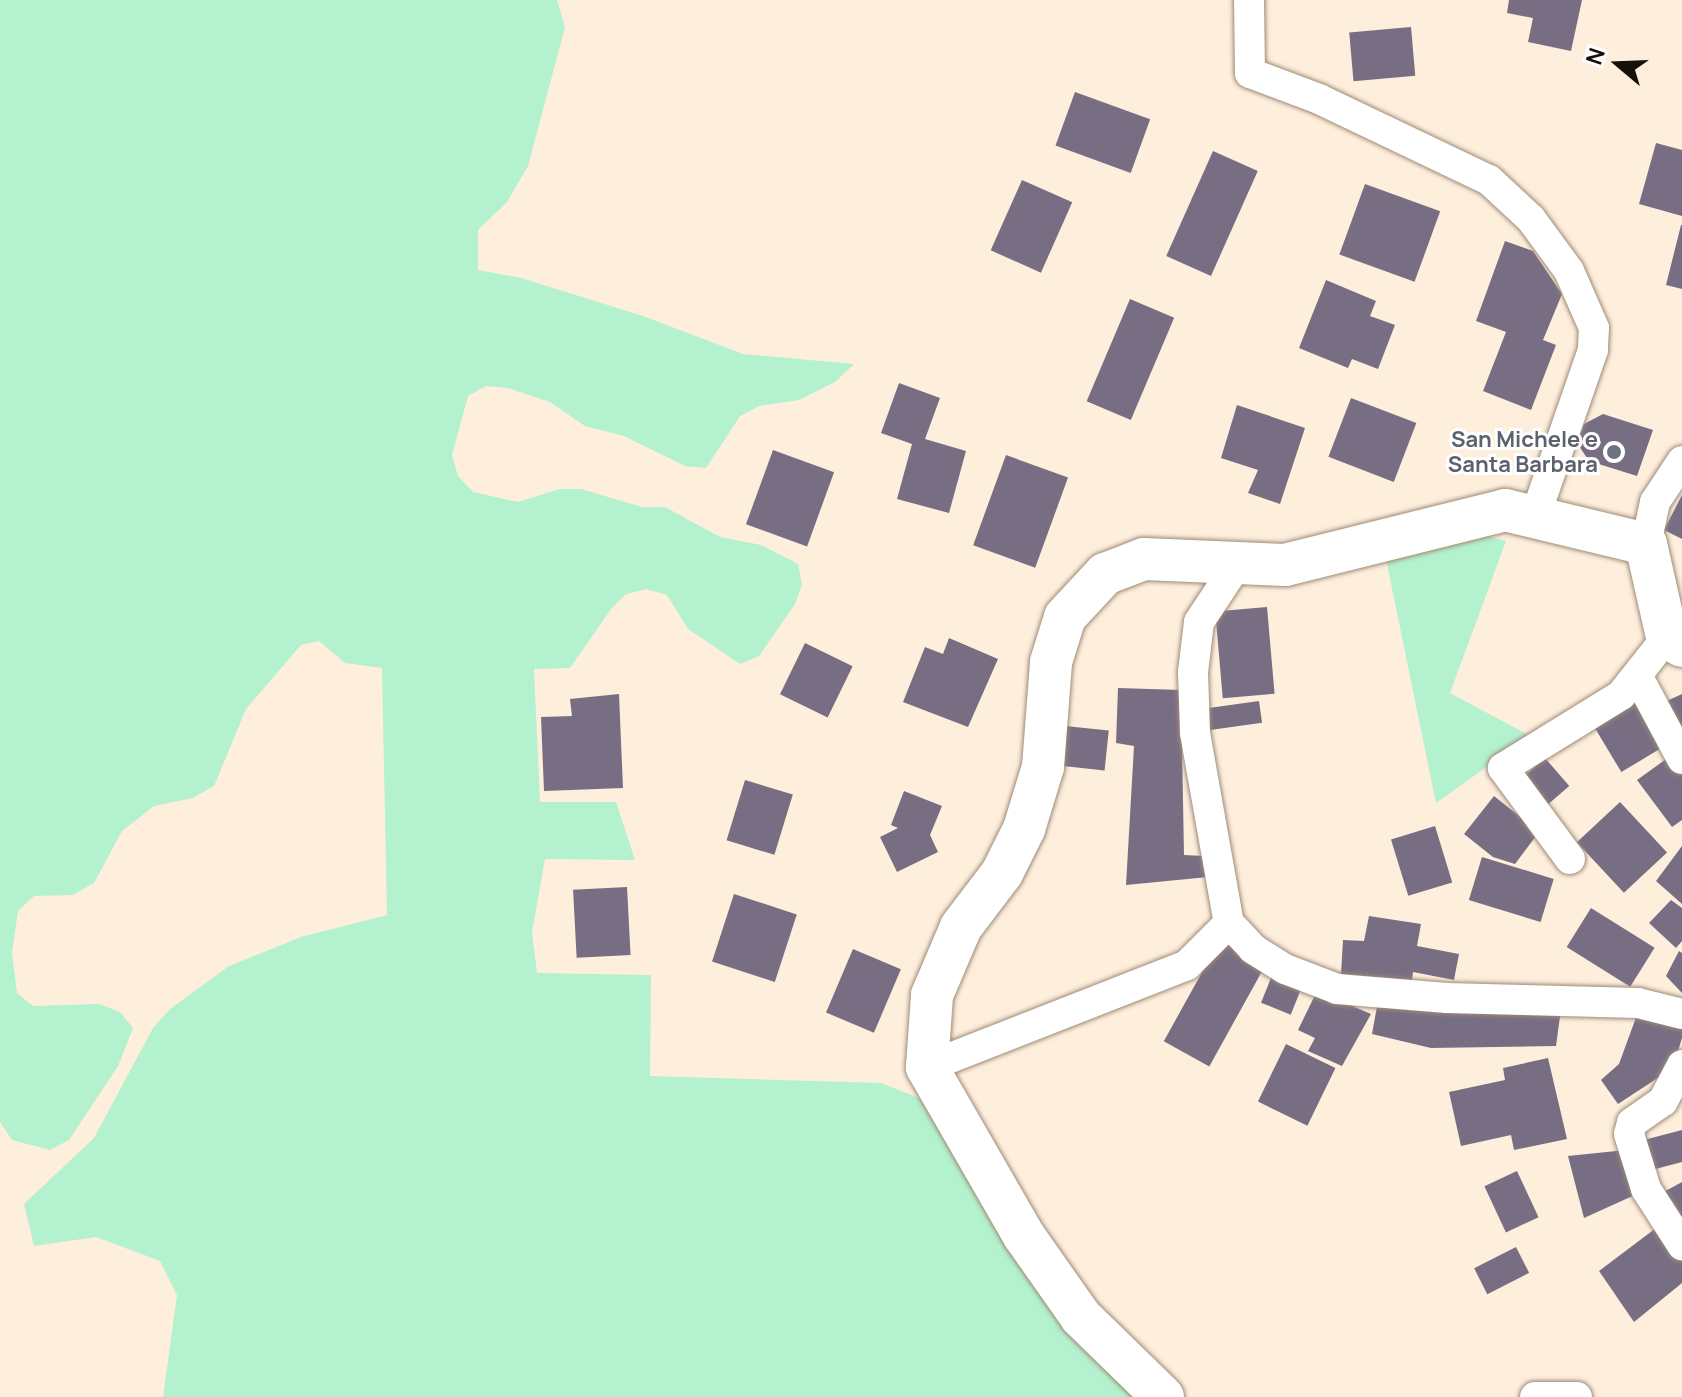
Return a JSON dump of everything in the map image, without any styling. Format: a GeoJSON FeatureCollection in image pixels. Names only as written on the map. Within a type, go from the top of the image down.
{"type":"FeatureCollection","features":[{"type":"Feature","properties":{"kind":"street"},"geometry":{"type":"LineString","coordinates":[[1249,0],[1250,73],[1319,99],[1489,180],[1531,219],[1569,271],[1594,328],[1593,350],[1536,514]]}},
{"type":"Feature","properties":{"kind":"street"},"geometry":{"type":"LineString","coordinates":[[1570,859],[1503,768],[1621,695],[1674,641],[1646,544],[1655,502],[1682,461]]}},
{"type":"Feature","properties":{"kind":"street"},"geometry":{"type":"LineString","coordinates":[[1163,1397],[1081,1317],[1024,1236],[927,1067],[932,995],[961,927],[1002,873],[1028,816],[1043,767],[1051,662],[1065,617],[1105,574],[1144,559],[1236,566],[1285,565],[1481,514],[1536,514],[1646,544]]}},
{"type":"Feature","properties":{"kind":"street"},"geometry":{"type":"LineString","coordinates":[[1236,566],[1199,622],[1193,672],[1195,733],[1229,923],[1253,949],[1285,969],[1337,989],[1447,998],[1638,1003],[1682,1014]]}},
{"type":"Feature","properties":{"kind":"street"},"geometry":{"type":"LineString","coordinates":[[1638,677],[1682,759]]}},
{"type":"Feature","properties":{"kind":"street"},"geometry":{"type":"LineString","coordinates":[[927,1067],[1187,965],[1229,923]]}},
{"type":"Feature","properties":{"kind":"street"},"geometry":{"type":"LineString","coordinates":[[1682,1065],[1663,1101],[1632,1123],[1629,1134],[1646,1189],[1682,1245]]}},
{"type":"Feature","properties":{"kind":"street"},"geometry":{"type":"LineString","coordinates":[[1535,1397],[1577,1397]]}},
{"type":"Feature","properties":{"kind":"green space"},"geometry":{"type":"Polygon","coordinates":[[[0,0],[557,0],[565,27],[528,166],[507,202],[478,230],[478,270],[521,278],[643,316],[743,354],[854,364],[835,382],[799,400],[759,406],[740,416],[706,468],[685,466],[624,436],[585,426],[550,402],[508,388],[486,386],[468,396],[452,455],[458,476],[473,492],[518,502],[560,489],[581,489],[642,507],[665,507],[720,537],[761,545],[798,564],[802,585],[795,604],[759,656],[740,664],[688,629],[667,595],[646,589],[626,594],[611,609],[570,668],[534,669],[540,802],[616,802],[635,860],[545,859],[532,932],[537,973],[651,975],[650,1076],[881,1083],[919,1098],[1135,1397],[163,1397],[177,1295],[160,1261],[96,1237],[34,1246],[24,1204],[94,1138],[153,1028],[170,1009],[229,966],[301,937],[387,915],[382,668],[345,663],[319,641],[301,645],[246,709],[214,786],[193,798],[154,806],[122,831],[94,883],[73,895],[34,896],[18,911],[12,952],[17,993],[33,1006],[99,1004],[120,1012],[133,1028],[118,1066],[69,1140],[50,1150],[12,1140],[0,1122],[0,0]]]}},
{"type":"Feature","properties":{"kind":"green space"},"geometry":{"type":"Polygon","coordinates":[[[1478,534],[1506,541],[1450,693],[1530,736],[1436,803],[1386,559],[1478,534]]]}},
{"type":"Feature","properties":{"kind":"building"},"geometry":{"type":"Polygon","coordinates":[[[1509,0],[1582,0],[1571,51],[1528,42],[1533,18],[1507,13],[1509,0]]]}},
{"type":"Feature","properties":{"kind":"building"},"geometry":{"type":"Polygon","coordinates":[[[1411,27],[1415,76],[1354,81],[1349,32],[1411,27]]]}},
{"type":"Feature","properties":{"kind":"building"},"geometry":{"type":"Polygon","coordinates":[[[1075,92],[1150,119],[1131,173],[1056,146],[1075,92]]]}},
{"type":"Feature","properties":{"kind":"building"},"geometry":{"type":"Polygon","coordinates":[[[1656,143],[1682,150],[1682,216],[1639,204],[1656,143]]]}},
{"type":"Feature","properties":{"kind":"building"},"geometry":{"type":"Polygon","coordinates":[[[1213,151],[1258,171],[1211,276],[1166,256],[1213,151]]]}},
{"type":"Feature","properties":{"kind":"building"},"geometry":{"type":"Polygon","coordinates":[[[1022,180],[1072,202],[1041,273],[991,250],[1022,180]]]}},
{"type":"Feature","properties":{"kind":"building"},"geometry":{"type":"Polygon","coordinates":[[[1365,184],[1440,211],[1415,282],[1339,254],[1365,184]]]}},
{"type":"Feature","properties":{"kind":"building"},"geometry":{"type":"Polygon","coordinates":[[[1682,225],[1682,289],[1666,285],[1682,225]]]}},
{"type":"Feature","properties":{"kind":"building"},"geometry":{"type":"Polygon","coordinates":[[[1505,241],[1533,251],[1562,294],[1543,340],[1556,345],[1531,410],[1483,391],[1506,332],[1476,321],[1505,241]]]}},
{"type":"Feature","properties":{"kind":"building"},"geometry":{"type":"Polygon","coordinates":[[[1326,280],[1376,301],[1370,316],[1395,325],[1378,369],[1352,359],[1348,368],[1299,348],[1326,280]]]}},
{"type":"Feature","properties":{"kind":"building"},"geometry":{"type":"Polygon","coordinates":[[[1130,299],[1174,318],[1131,420],[1087,401],[1130,299]]]}},
{"type":"Feature","properties":{"kind":"building"},"geometry":{"type":"Polygon","coordinates":[[[899,383],[940,398],[925,439],[966,451],[949,513],[897,499],[912,444],[881,433],[899,383]]]}},
{"type":"Feature","properties":{"kind":"building"},"geometry":{"type":"Polygon","coordinates":[[[1351,398],[1416,423],[1394,482],[1328,457],[1351,398]]]}},
{"type":"Feature","properties":{"kind":"building"},"geometry":{"type":"Polygon","coordinates":[[[1237,405],[1305,428],[1280,504],[1248,493],[1258,470],[1221,458],[1237,405]]]}},
{"type":"Feature","properties":{"kind":"building","name":"San Michele e Santa Barbara"},"geometry":{"type":"Polygon","coordinates":[[[1603,414],[1653,430],[1637,476],[1589,461],[1577,443],[1584,424],[1603,414]]]}},
{"type":"Feature","properties":{"kind":"building"},"geometry":{"type":"Polygon","coordinates":[[[773,450],[834,472],[807,546],[746,524],[773,450]]]}},
{"type":"Feature","properties":{"kind":"building"},"geometry":{"type":"Polygon","coordinates":[[[1006,455],[1068,478],[1035,568],[973,545],[1006,455]]]}},
{"type":"Feature","properties":{"kind":"building"},"geometry":{"type":"Polygon","coordinates":[[[1682,495],[1682,539],[1664,530],[1682,495]]]}},
{"type":"Feature","properties":{"kind":"building"},"geometry":{"type":"Polygon","coordinates":[[[1267,607],[1275,694],[1223,698],[1215,612],[1267,607]]]}},
{"type":"Feature","properties":{"kind":"building"},"geometry":{"type":"Polygon","coordinates":[[[949,638],[998,659],[968,727],[903,702],[925,647],[943,654],[949,638]]]}},
{"type":"Feature","properties":{"kind":"building"},"geometry":{"type":"Polygon","coordinates":[[[805,643],[853,666],[828,717],[780,694],[805,643]]]}},
{"type":"Feature","properties":{"kind":"building"},"geometry":{"type":"Polygon","coordinates":[[[1118,688],[1181,690],[1184,855],[1204,856],[1208,877],[1126,885],[1134,746],[1116,743],[1118,688]]]}},
{"type":"Feature","properties":{"kind":"building"},"geometry":{"type":"Polygon","coordinates":[[[619,694],[623,788],[544,791],[541,717],[572,716],[570,699],[619,694]]]}},
{"type":"Feature","properties":{"kind":"building"},"geometry":{"type":"Polygon","coordinates":[[[1682,694],[1682,741],[1658,705],[1682,694]]]}},
{"type":"Feature","properties":{"kind":"building"},"geometry":{"type":"Polygon","coordinates":[[[1634,698],[1663,747],[1621,772],[1592,723],[1634,698]]]}},
{"type":"Feature","properties":{"kind":"building"},"geometry":{"type":"Polygon","coordinates":[[[1259,701],[1262,723],[1207,731],[1204,709],[1259,701]]]}},
{"type":"Feature","properties":{"kind":"building"},"geometry":{"type":"Polygon","coordinates":[[[1065,726],[1109,731],[1105,770],[1061,766],[1065,726]]]}},
{"type":"Feature","properties":{"kind":"building"},"geometry":{"type":"Polygon","coordinates":[[[1669,757],[1682,775],[1682,820],[1672,827],[1637,780],[1669,757]]]}},
{"type":"Feature","properties":{"kind":"building"},"geometry":{"type":"Polygon","coordinates":[[[1545,758],[1569,786],[1548,804],[1524,776],[1545,758]]]}},
{"type":"Feature","properties":{"kind":"building"},"geometry":{"type":"Polygon","coordinates":[[[745,780],[793,795],[774,855],[727,840],[745,780]]]}},
{"type":"Feature","properties":{"kind":"building"},"geometry":{"type":"Polygon","coordinates":[[[904,791],[942,806],[930,835],[938,852],[897,872],[880,837],[898,828],[891,825],[904,791]]]}},
{"type":"Feature","properties":{"kind":"building"},"geometry":{"type":"Polygon","coordinates":[[[1494,796],[1539,832],[1515,864],[1493,857],[1464,834],[1494,796]]]}},
{"type":"Feature","properties":{"kind":"building"},"geometry":{"type":"Polygon","coordinates":[[[1620,802],[1667,852],[1624,893],[1577,842],[1620,802]]]}},
{"type":"Feature","properties":{"kind":"building"},"geometry":{"type":"Polygon","coordinates":[[[1435,826],[1452,882],[1408,896],[1391,839],[1435,826]]]}},
{"type":"Feature","properties":{"kind":"building"},"geometry":{"type":"Polygon","coordinates":[[[1682,846],[1682,904],[1656,881],[1682,846]]]}},
{"type":"Feature","properties":{"kind":"building"},"geometry":{"type":"Polygon","coordinates":[[[1482,857],[1554,879],[1541,922],[1469,900],[1482,857]]]}},
{"type":"Feature","properties":{"kind":"building"},"geometry":{"type":"Polygon","coordinates":[[[627,887],[631,955],[577,958],[573,890],[627,887]]]}},
{"type":"Feature","properties":{"kind":"building"},"geometry":{"type":"Polygon","coordinates":[[[734,894],[797,914],[775,982],[712,962],[734,894]]]}},
{"type":"Feature","properties":{"kind":"building"},"geometry":{"type":"Polygon","coordinates":[[[1671,900],[1682,908],[1682,941],[1676,948],[1649,923],[1671,900]]]}},
{"type":"Feature","properties":{"kind":"building"},"geometry":{"type":"Polygon","coordinates":[[[1591,908],[1655,948],[1630,987],[1567,947],[1591,908]]]}},
{"type":"Feature","properties":{"kind":"building"},"geometry":{"type":"Polygon","coordinates":[[[1369,916],[1421,924],[1417,946],[1459,954],[1454,980],[1413,972],[1412,980],[1341,974],[1343,940],[1364,941],[1369,916]]]}},
{"type":"Feature","properties":{"kind":"building"},"geometry":{"type":"Polygon","coordinates":[[[1221,938],[1266,963],[1209,1066],[1164,1041],[1221,938]]]}},
{"type":"Feature","properties":{"kind":"building"},"geometry":{"type":"Polygon","coordinates":[[[853,949],[901,969],[874,1033],[826,1013],[853,949]]]}},
{"type":"Feature","properties":{"kind":"building"},"geometry":{"type":"Polygon","coordinates":[[[1679,951],[1682,953],[1682,993],[1666,976],[1679,951]]]}},
{"type":"Feature","properties":{"kind":"building"},"geometry":{"type":"Polygon","coordinates":[[[1273,973],[1303,985],[1291,1015],[1261,1003],[1273,973]]]}},
{"type":"Feature","properties":{"kind":"building"},"geometry":{"type":"Polygon","coordinates":[[[1317,991],[1371,1014],[1342,1066],[1308,1051],[1315,1038],[1298,1030],[1317,991]]]}},
{"type":"Feature","properties":{"kind":"building"},"geometry":{"type":"Polygon","coordinates":[[[1378,1001],[1561,1009],[1556,1046],[1431,1048],[1372,1034],[1378,1001]]]}},
{"type":"Feature","properties":{"kind":"building"},"geometry":{"type":"Polygon","coordinates":[[[1638,1012],[1682,1024],[1682,1038],[1673,1068],[1618,1104],[1601,1080],[1619,1064],[1638,1012]]]}},
{"type":"Feature","properties":{"kind":"building"},"geometry":{"type":"Polygon","coordinates":[[[1286,1044],[1335,1068],[1307,1126],[1258,1102],[1286,1044]]]}},
{"type":"Feature","properties":{"kind":"building"},"geometry":{"type":"Polygon","coordinates":[[[1548,1058],[1567,1139],[1514,1150],[1511,1135],[1461,1146],[1449,1092],[1505,1080],[1503,1068],[1548,1058]]]}},
{"type":"Feature","properties":{"kind":"building"},"geometry":{"type":"Polygon","coordinates":[[[1682,1130],[1682,1162],[1648,1171],[1640,1141],[1682,1130]]]}},
{"type":"Feature","properties":{"kind":"building"},"geometry":{"type":"Polygon","coordinates":[[[1626,1150],[1637,1194],[1584,1218],[1568,1156],[1626,1150]]]}},
{"type":"Feature","properties":{"kind":"building"},"geometry":{"type":"Polygon","coordinates":[[[1517,1171],[1539,1217],[1506,1232],[1484,1186],[1517,1171]]]}},
{"type":"Feature","properties":{"kind":"building"},"geometry":{"type":"Polygon","coordinates":[[[1682,1182],[1682,1222],[1660,1194],[1682,1182]]]}},
{"type":"Feature","properties":{"kind":"building"},"geometry":{"type":"Polygon","coordinates":[[[1660,1225],[1682,1259],[1682,1283],[1634,1322],[1599,1271],[1660,1225]]]}},
{"type":"Feature","properties":{"kind":"building"},"geometry":{"type":"Polygon","coordinates":[[[1516,1247],[1529,1273],[1487,1294],[1474,1268],[1516,1247]]]}},
{"type":"Feature","properties":{"kind":"place","name":"San Michele e Santa Barbara"},"geometry":{"type":"Point","coordinates":[1614,452]}}]}
